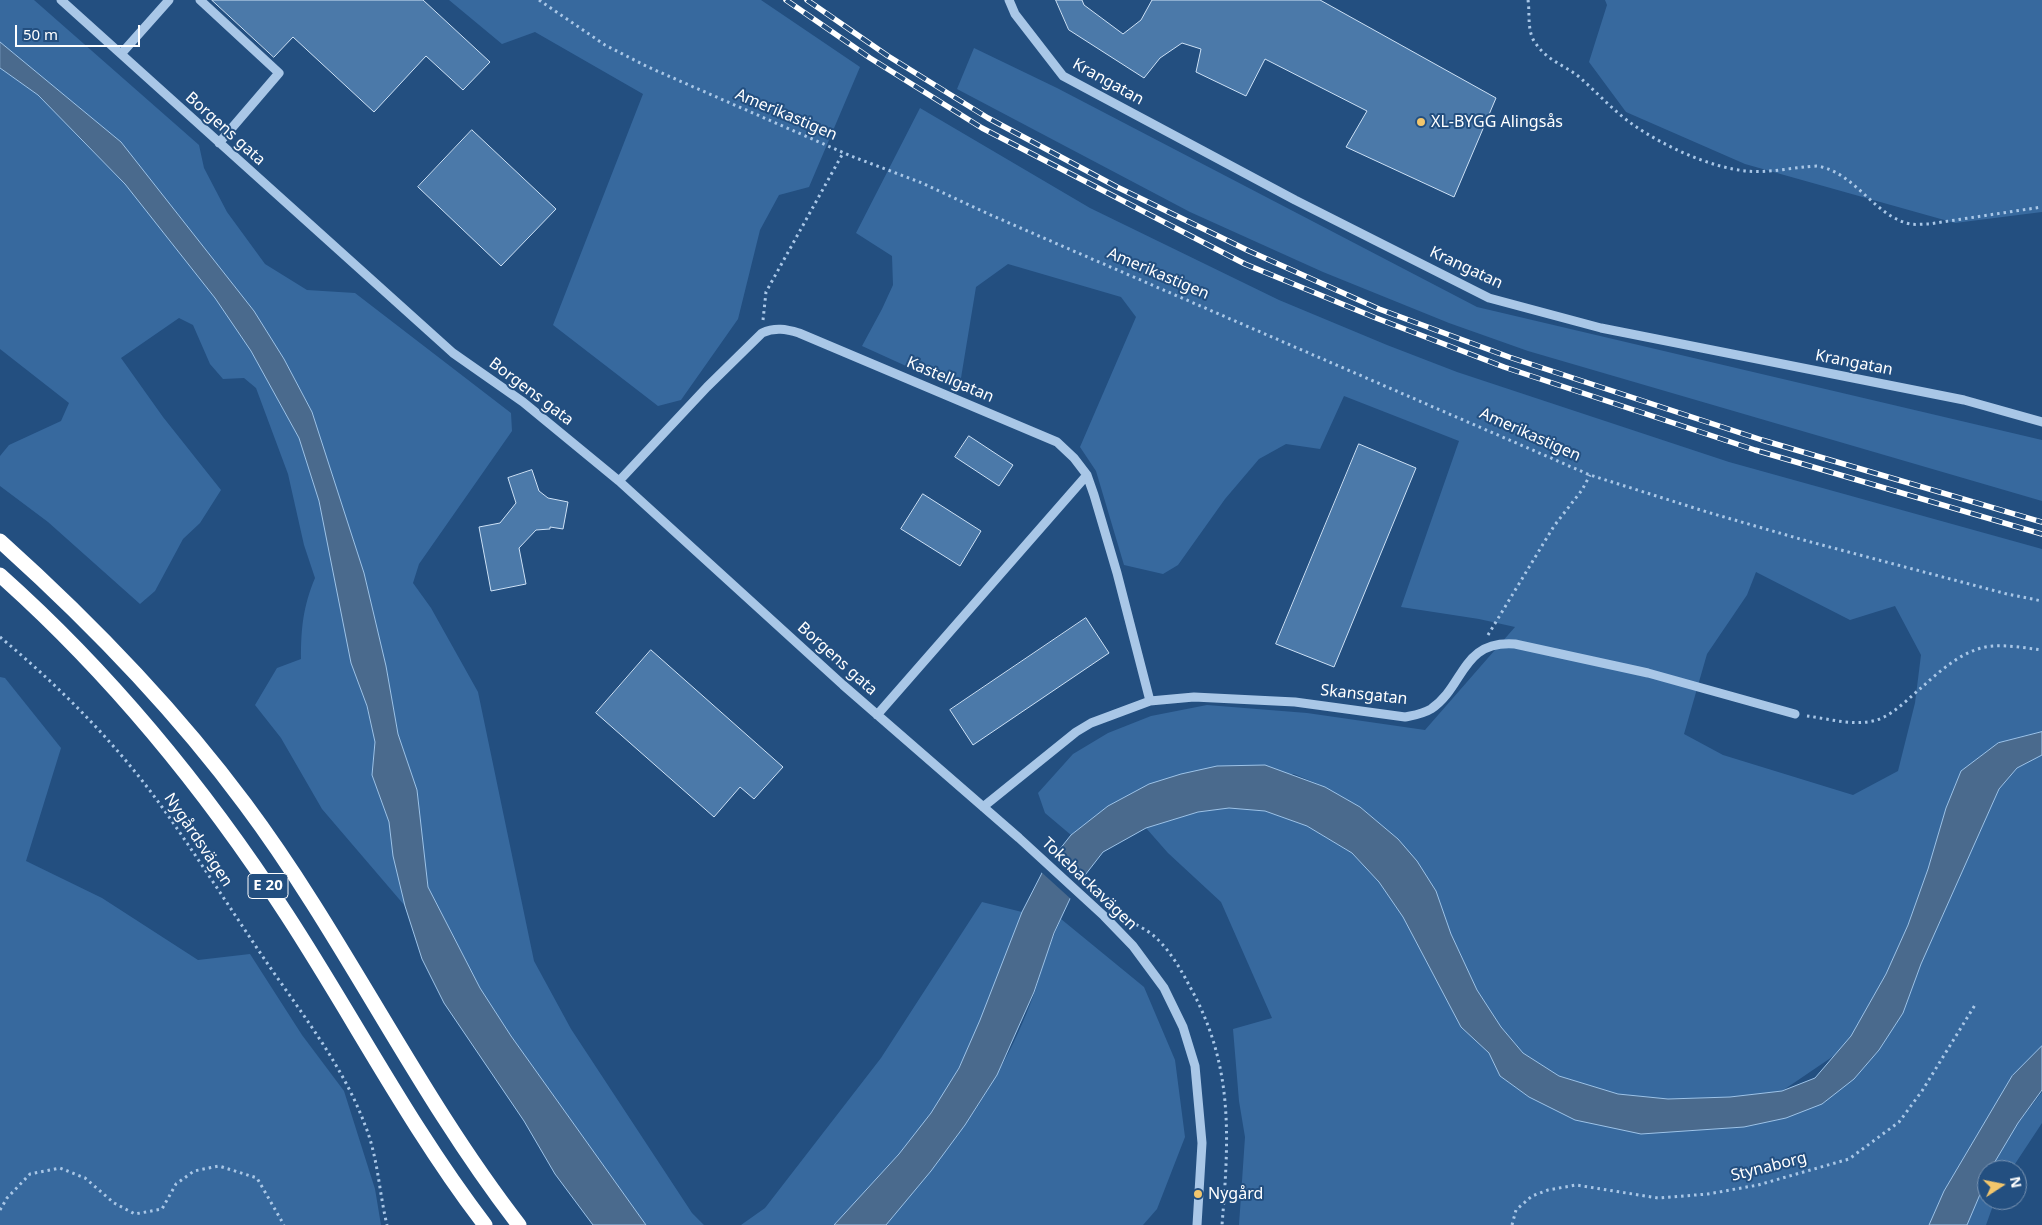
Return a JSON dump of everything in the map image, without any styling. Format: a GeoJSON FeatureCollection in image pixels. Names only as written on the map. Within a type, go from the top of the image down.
{"type":"FeatureCollection","features":[{"type":"Feature","properties":{"kind":"highway","name":"E 20"},"geometry":{"type":"LineString","coordinates":[[0,541],[62,597],[166,706],[245,804],[310,900],[460,1144],[518,1225]]}},
{"type":"Feature","properties":{"kind":"highway","name":"E 20"},"geometry":{"type":"LineString","coordinates":[[0,575],[48,618],[144,722],[222,819],[287,915],[436,1156],[485,1225]]}},
{"type":"Feature","properties":{"kind":"street","name":"Borgens gata"},"geometry":{"type":"LineString","coordinates":[[61,0],[453,353],[523,402],[620,481],[877,715],[983,807]]}},
{"type":"Feature","properties":{"kind":"street"},"geometry":{"type":"LineString","coordinates":[[121,54],[169,0]]}},
{"type":"Feature","properties":{"kind":"street"},"geometry":{"type":"LineString","coordinates":[[200,0],[279,73],[218,143]]}},
{"type":"Feature","properties":{"kind":"street","name":"Krangatan"},"geometry":{"type":"LineString","coordinates":[[1009,0],[1015,14],[1063,76],[1295,200],[1489,298],[1601,328],[1964,400],[2042,422]]}},
{"type":"Feature","properties":{"kind":"street","name":"Kastellgatan"},"geometry":{"type":"LineString","coordinates":[[762,333],[770,329],[799,333],[1057,442],[1074,458],[1087,475],[1103,521],[1150,701]]}},
{"type":"Feature","properties":{"kind":"street"},"geometry":{"type":"LineString","coordinates":[[620,481],[707,387],[762,333]]}},
{"type":"Feature","properties":{"kind":"street"},"geometry":{"type":"LineString","coordinates":[[877,715],[1087,475]]}},
{"type":"Feature","properties":{"kind":"street"},"geometry":{"type":"LineString","coordinates":[[1487,647],[1497,644],[1515,644],[1648,673],[1795,714]]}},
{"type":"Feature","properties":{"kind":"street","name":"Skansgatan"},"geometry":{"type":"LineString","coordinates":[[983,807],[1076,732],[1091,723],[1150,701],[1194,697],[1286,702],[1406,717],[1420,714],[1437,704],[1468,661],[1477,652],[1487,647]]}},
{"type":"Feature","properties":{"kind":"street","name":"Tokebackavägen"},"geometry":{"type":"LineString","coordinates":[[983,807],[1104,916],[1133,946],[1164,988],[1182,1027],[1195,1066],[1202,1143],[1197,1225]]}},
{"type":"Feature","properties":{"kind":"path","name":"Amerikastigen"},"geometry":{"type":"LineString","coordinates":[[539,0],[605,45],[648,68],[842,153],[922,183],[993,216],[1590,476],[1582,490],[1554,526],[1502,610],[1486,639],[1487,647]]}},
{"type":"Feature","properties":{"kind":"path"},"geometry":{"type":"LineString","coordinates":[[1528,0],[1529,25],[1533,39],[1543,53],[1588,84],[1633,125],[1656,139],[1690,155],[1719,165],[1746,171],[1820,166],[1840,173],[1897,219],[1912,224],[1929,224],[2042,207]]}},
{"type":"Feature","properties":{"kind":"path"},"geometry":{"type":"LineString","coordinates":[[762,333],[766,292],[842,153]]}},
{"type":"Feature","properties":{"kind":"path"},"geometry":{"type":"LineString","coordinates":[[1590,476],[1798,538],[2007,594],[2042,601]]}},
{"type":"Feature","properties":{"kind":"path","name":"Nygårdsvägen"},"geometry":{"type":"LineString","coordinates":[[0,638],[58,688],[92,722],[161,806],[319,1039],[348,1086],[366,1125],[387,1225]]}},
{"type":"Feature","properties":{"kind":"path"},"geometry":{"type":"LineString","coordinates":[[1795,714],[1858,723],[1881,718],[1898,708],[1939,671],[1971,652],[1990,646],[2042,650]]}},
{"type":"Feature","properties":{"kind":"path","name":"Stynaborg"},"geometry":{"type":"LineString","coordinates":[[1512,1225],[1516,1210],[1532,1196],[1548,1190],[1576,1185],[1658,1198],[1708,1194],[1758,1185],[1849,1159],[1899,1122],[1922,1091],[1975,1005]]}},
{"type":"Feature","properties":{"kind":"path"},"geometry":{"type":"LineString","coordinates":[[0,1210],[7,1198],[30,1174],[60,1168],[85,1178],[114,1203],[135,1214],[153,1211],[162,1209],[176,1184],[194,1171],[219,1166],[257,1178],[284,1225]]}},
{"type":"Feature","properties":{"kind":"shaded area"},"geometry":{"type":"Polygon","coordinates":[[[0,0],[34,0],[199,145],[204,168],[227,212],[265,264],[307,290],[355,293],[511,413],[512,431],[419,564],[413,583],[431,608],[478,692],[534,961],[571,1029],[692,1213],[704,1225],[646,1225],[511,1036],[480,988],[428,887],[417,790],[398,734],[386,666],[364,573],[312,412],[284,359],[254,311],[121,142],[0,42],[0,0]]]}},
{"type":"Feature","properties":{"kind":"shaded area"},"geometry":{"type":"Polygon","coordinates":[[[449,0],[761,0],[860,67],[809,187],[779,195],[760,230],[738,319],[681,400],[658,406],[553,325],[643,94],[535,32],[502,44],[449,0]]]}},
{"type":"Feature","properties":{"kind":"shaded area"},"geometry":{"type":"Polygon","coordinates":[[[1605,0],[2042,0],[2042,212],[1955,223],[1745,164],[1626,112],[1589,62],[1607,5],[1605,0]]]}},
{"type":"Feature","properties":{"kind":"shaded area"},"geometry":{"type":"Polygon","coordinates":[[[0,42],[121,142],[254,311],[284,359],[312,412],[364,573],[386,666],[398,734],[417,790],[428,887],[480,988],[511,1036],[646,1225],[593,1225],[555,1174],[524,1121],[444,1003],[422,959],[405,906],[393,856],[389,822],[372,775],[375,742],[367,706],[351,663],[319,501],[299,438],[251,351],[215,298],[125,184],[38,95],[0,68],[0,42]]]}},
{"type":"Feature","properties":{"kind":"shaded area"},"geometry":{"type":"Polygon","coordinates":[[[974,48],[1057,88],[1477,307],[2042,440],[2042,501],[1528,351],[1449,323],[1323,272],[1190,212],[957,89],[974,48]]]}},
{"type":"Feature","properties":{"kind":"shaded area"},"geometry":{"type":"Polygon","coordinates":[[[0,68],[38,95],[125,184],[215,298],[251,351],[299,438],[319,501],[375,742],[372,775],[389,822],[393,856],[405,906],[322,809],[281,738],[255,705],[277,668],[301,659],[304,618],[315,578],[304,545],[288,474],[256,388],[244,378],[223,379],[210,364],[193,325],[179,318],[121,358],[163,417],[221,490],[200,523],[183,539],[155,591],[140,604],[48,522],[0,486],[0,456],[9,445],[61,421],[69,403],[0,349],[0,68]]]}},
{"type":"Feature","properties":{"kind":"shaded area"},"geometry":{"type":"Polygon","coordinates":[[[920,108],[1090,208],[1279,300],[1387,345],[1457,372],[1729,462],[2042,549],[2042,732],[1998,743],[1961,771],[1946,808],[1928,869],[1908,925],[1886,974],[1851,1036],[1835,1055],[1782,1091],[1730,1097],[1668,1099],[1618,1094],[1559,1076],[1523,1053],[1501,1027],[1477,990],[1451,934],[1436,891],[1398,839],[1360,807],[1325,787],[1294,774],[1108,806],[1071,835],[1045,813],[1038,793],[1073,754],[1108,733],[1151,716],[1207,705],[1307,713],[1425,730],[1515,627],[1479,619],[1401,607],[1459,441],[1344,396],[1320,449],[1286,444],[1259,459],[1225,499],[1178,565],[1163,574],[1124,565],[1096,471],[1080,447],[1136,317],[1121,297],[1008,264],[976,287],[959,390],[862,346],[893,285],[892,256],[856,233],[920,108]],[[1756,572],[1747,595],[1707,654],[1684,734],[1723,755],[1853,795],[1898,771],[1915,703],[1921,655],[1895,606],[1850,620],[1756,572]]]}},
{"type":"Feature","properties":{"kind":"shaded area"},"geometry":{"type":"Polygon","coordinates":[[[0,677],[5,678],[61,748],[26,861],[102,898],[198,960],[250,954],[302,1035],[344,1091],[375,1189],[381,1225],[0,1225],[0,677]]]}},
{"type":"Feature","properties":{"kind":"shaded area"},"geometry":{"type":"Polygon","coordinates":[[[2042,732],[2042,755],[2017,768],[1999,789],[1921,964],[1903,1013],[1879,1050],[1854,1079],[1822,1104],[1786,1118],[1744,1127],[1641,1134],[1575,1120],[1529,1097],[1500,1076],[1489,1053],[1461,1027],[1403,917],[1379,882],[1352,853],[1307,826],[1265,811],[1229,808],[1198,812],[1146,828],[1103,852],[1075,888],[1054,933],[1034,992],[997,1075],[965,1125],[931,1171],[886,1225],[834,1225],[899,1154],[931,1113],[959,1068],[1022,912],[1044,869],[1071,835],[1108,806],[1149,784],[1217,766],[1265,765],[1325,787],[1360,807],[1398,839],[1417,861],[1436,891],[1451,934],[1477,990],[1501,1027],[1523,1053],[1559,1076],[1618,1094],[1668,1099],[1730,1097],[1782,1091],[1815,1078],[1851,1036],[1886,974],[1908,925],[1928,869],[1946,808],[1961,771],[1998,743],[2042,732]]]}},
{"type":"Feature","properties":{"kind":"shaded area"},"geometry":{"type":"Polygon","coordinates":[[[2042,755],[2042,1046],[2012,1076],[1944,1191],[1929,1225],[1239,1225],[1245,1137],[1239,1101],[1233,1029],[1272,1018],[1221,902],[1168,853],[1146,828],[1198,812],[1229,808],[1265,811],[1307,826],[1352,853],[1379,882],[1403,917],[1461,1027],[1489,1053],[1500,1076],[1529,1097],[1685,1131],[1744,1127],[1786,1118],[1854,1079],[1879,1050],[1903,1013],[1921,964],[1999,789],[2017,768],[2042,755]]]}},
{"type":"Feature","properties":{"kind":"shaded area"},"geometry":{"type":"Polygon","coordinates":[[[982,902],[1022,912],[985,1010],[968,1048],[947,1089],[933,1110],[902,1150],[834,1225],[741,1225],[765,1208],[881,1058],[982,902]]]}},
{"type":"Feature","properties":{"kind":"shaded area"},"geometry":{"type":"Polygon","coordinates":[[[1061,919],[1144,987],[1175,1060],[1185,1137],[1157,1209],[1143,1225],[886,1225],[959,1133],[997,1074],[1027,1012],[1061,919]]]}},
{"type":"Feature","properties":{"kind":"shaded area"},"geometry":{"type":"Polygon","coordinates":[[[2042,1046],[2042,1090],[2018,1123],[1996,1160],[1977,1160],[1977,1202],[1967,1225],[1929,1225],[1944,1191],[2012,1076],[2042,1046]]]}},
{"type":"Feature","properties":{"kind":"shaded area"},"geometry":{"type":"Polygon","coordinates":[[[2042,1092],[2042,1123],[2018,1160],[1996,1160],[2018,1123],[2042,1092]]]}},
{"type":"Feature","properties":{"kind":"shaded area"},"geometry":{"type":"Polygon","coordinates":[[[1977,1202],[1977,1210],[1991,1210],[1986,1225],[1967,1225],[1977,1202]]]}},
{"type":"Feature","properties":{"kind":"pier"},"geometry":{"type":"Polygon","coordinates":[[[1055,851],[1086,879],[1072,900],[1040,871],[1055,851]]]}},
{"type":"Feature","properties":{"kind":"building"},"geometry":{"type":"Polygon","coordinates":[[[212,0],[423,0],[490,62],[463,90],[426,56],[374,112],[293,37],[274,57],[212,0]]]}},
{"type":"Feature","properties":{"kind":"building"},"geometry":{"type":"Polygon","coordinates":[[[1056,0],[1082,0],[1084,5],[1123,34],[1141,20],[1152,0],[1320,0],[1496,98],[1454,197],[1346,147],[1367,111],[1265,59],[1246,96],[1196,72],[1201,49],[1182,43],[1160,58],[1144,78],[1069,30],[1056,0]]]}},
{"type":"Feature","properties":{"kind":"building"},"geometry":{"type":"Polygon","coordinates":[[[472,130],[556,209],[501,266],[418,187],[472,130]]]}},
{"type":"Feature","properties":{"kind":"building"},"geometry":{"type":"Polygon","coordinates":[[[969,436],[1013,465],[999,486],[955,457],[969,436]]]}},
{"type":"Feature","properties":{"kind":"building"},"geometry":{"type":"Polygon","coordinates":[[[1359,444],[1416,468],[1334,667],[1276,644],[1359,444]]]}},
{"type":"Feature","properties":{"kind":"building"},"geometry":{"type":"Polygon","coordinates":[[[532,470],[539,491],[548,498],[568,502],[563,529],[550,527],[550,529],[536,530],[519,548],[526,584],[491,591],[479,527],[500,523],[516,503],[508,478],[532,470]]]}},
{"type":"Feature","properties":{"kind":"building"},"geometry":{"type":"Polygon","coordinates":[[[923,494],[981,531],[960,566],[901,529],[923,494]]]}},
{"type":"Feature","properties":{"kind":"building"},"geometry":{"type":"Polygon","coordinates":[[[1086,618],[1109,653],[973,745],[950,710],[1086,618]]]}},
{"type":"Feature","properties":{"kind":"building"},"geometry":{"type":"Polygon","coordinates":[[[651,650],[783,767],[754,799],[740,787],[714,817],[596,713],[651,650]]]}},
{"type":"Feature","properties":{"kind":"railway"},"geometry":{"type":"LineString","coordinates":[[786,0],[870,58],[982,128],[1245,264],[1376,318],[1504,367],[1755,450],[2042,534]]}},
{"type":"Feature","properties":{"kind":"railway"},"geometry":{"type":"LineString","coordinates":[[807,0],[888,56],[988,118],[1117,187],[1249,251],[1379,309],[1509,357],[1762,440],[2042,522]]}},
{"type":"Feature","properties":{"kind":"place","name":"XL-BYGG Alingsås"},"geometry":{"type":"Point","coordinates":[1421,122]}},
{"type":"Feature","properties":{"kind":"place","name":"Nygård"},"geometry":{"type":"Point","coordinates":[1198,1194]}}]}
